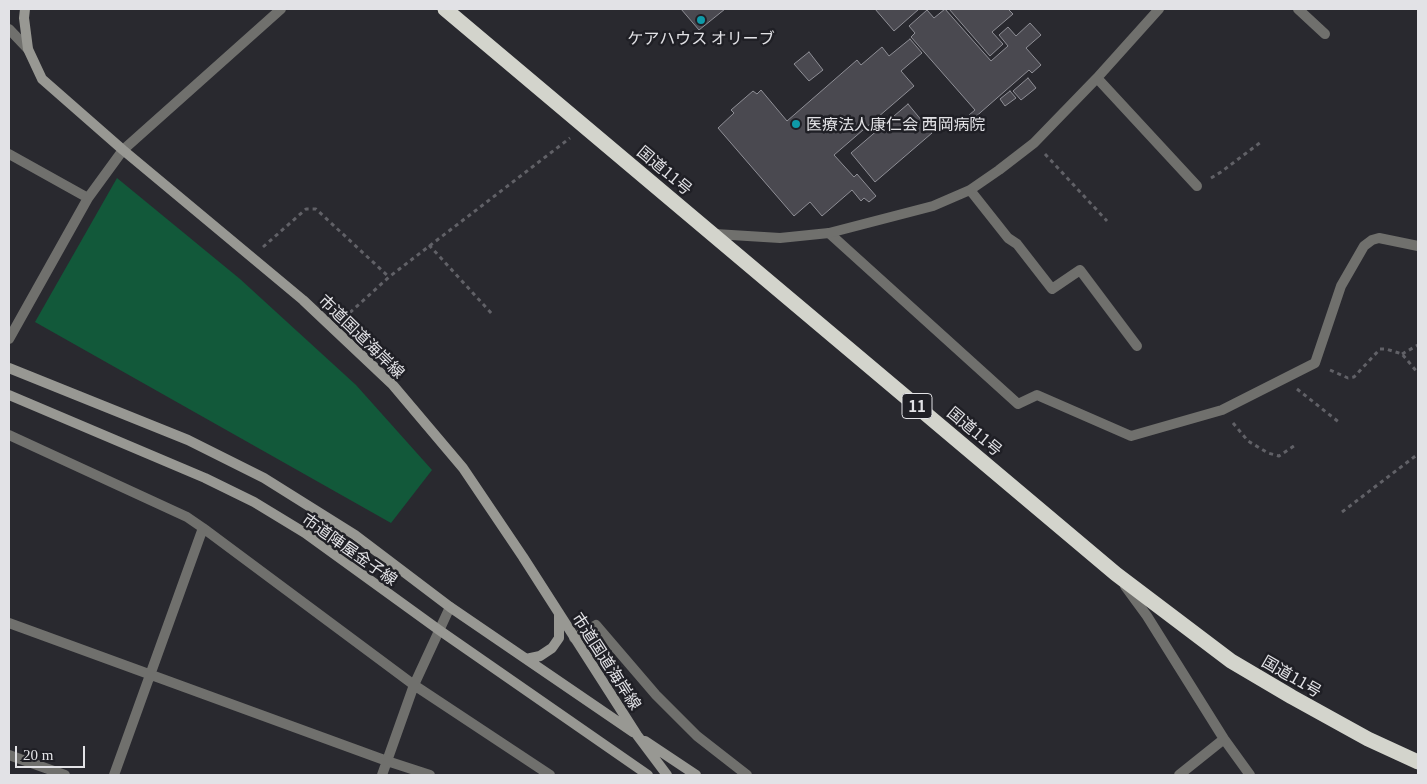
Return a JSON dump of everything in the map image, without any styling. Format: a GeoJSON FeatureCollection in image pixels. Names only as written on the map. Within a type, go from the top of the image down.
{"type":"FeatureCollection","features":[{"type":"Feature","properties":{"kind":"highway","name":"国道11号"},"geometry":{"type":"LineString","coordinates":[[445,9],[715,234],[1116,574],[1232,661],[1368,739],[1418,762]]}},
{"type":"Feature","properties":{"kind":"street","name":"市道国道海岸線"},"geometry":{"type":"LineString","coordinates":[[25,9],[24,18],[28,49],[42,79],[123,150],[302,300],[392,384],[463,468],[637,735],[667,775]]}},
{"type":"Feature","properties":{"kind":"street"},"geometry":{"type":"LineString","coordinates":[[9,339],[88,198],[123,150],[281,9]]}},
{"type":"Feature","properties":{"kind":"street"},"geometry":{"type":"LineString","coordinates":[[715,234],[780,238],[829,233],[932,206],[970,190],[1000,170],[1034,143],[1097,78],[1159,9]]}},
{"type":"Feature","properties":{"kind":"street"},"geometry":{"type":"LineString","coordinates":[[1298,9],[1325,34]]}},
{"type":"Feature","properties":{"kind":"street"},"geometry":{"type":"LineString","coordinates":[[9,29],[28,49]]}},
{"type":"Feature","properties":{"kind":"street"},"geometry":{"type":"LineString","coordinates":[[1097,78],[1197,186]]}},
{"type":"Feature","properties":{"kind":"street"},"geometry":{"type":"LineString","coordinates":[[9,154],[88,198]]}},
{"type":"Feature","properties":{"kind":"street"},"geometry":{"type":"LineString","coordinates":[[970,190],[1008,238],[1017,244],[1052,289],[1080,270],[1137,346]]}},
{"type":"Feature","properties":{"kind":"street"},"geometry":{"type":"LineString","coordinates":[[829,233],[1018,404],[1037,394],[1131,436],[1222,410],[1315,363],[1341,286],[1364,246],[1372,240],[1379,238],[1418,246]]}},
{"type":"Feature","properties":{"kind":"street","name":"市道陣屋金子線"},"geometry":{"type":"LineString","coordinates":[[9,368],[188,440],[264,478],[355,535],[450,607],[637,735]]}},
{"type":"Feature","properties":{"kind":"street","name":"市道陣屋金子線"},"geometry":{"type":"LineString","coordinates":[[9,396],[205,478],[254,502],[304,533],[439,630],[648,775]]}},
{"type":"Feature","properties":{"kind":"street"},"geometry":{"type":"LineString","coordinates":[[9,435],[187,517],[414,685],[550,775]]}},
{"type":"Feature","properties":{"kind":"street"},"geometry":{"type":"LineString","coordinates":[[114,775],[203,528]]}},
{"type":"Feature","properties":{"kind":"street"},"geometry":{"type":"LineString","coordinates":[[1116,574],[1147,616],[1224,739],[1250,775]]}},
{"type":"Feature","properties":{"kind":"street"},"geometry":{"type":"LineString","coordinates":[[382,775],[414,685],[450,607]]}},
{"type":"Feature","properties":{"kind":"street"},"geometry":{"type":"LineString","coordinates":[[526,659],[540,656],[552,648],[558,638],[559,613]]}},
{"type":"Feature","properties":{"kind":"street"},"geometry":{"type":"LineString","coordinates":[[9,624],[430,775]]}},
{"type":"Feature","properties":{"kind":"street"},"geometry":{"type":"LineString","coordinates":[[574,638],[596,625],[656,695],[697,736],[747,775]]}},
{"type":"Feature","properties":{"kind":"street","name":"市道国道海岸線"},"geometry":{"type":"LineString","coordinates":[[637,735],[696,775]]}},
{"type":"Feature","properties":{"kind":"street"},"geometry":{"type":"LineString","coordinates":[[1179,775],[1224,739]]}},
{"type":"Feature","properties":{"kind":"street"},"geometry":{"type":"LineString","coordinates":[[9,755],[65,775]]}},
{"type":"Feature","properties":{"kind":"path"},"geometry":{"type":"LineString","coordinates":[[333,329],[389,277],[429,245],[586,127]]}},
{"type":"Feature","properties":{"kind":"path"},"geometry":{"type":"LineString","coordinates":[[1197,186],[1221,172],[1261,142]]}},
{"type":"Feature","properties":{"kind":"path"},"geometry":{"type":"LineString","coordinates":[[1034,143],[1107,221]]}},
{"type":"Feature","properties":{"kind":"path"},"geometry":{"type":"LineString","coordinates":[[251,258],[306,209],[316,209],[389,277]]}},
{"type":"Feature","properties":{"kind":"path"},"geometry":{"type":"LineString","coordinates":[[429,245],[493,315]]}},
{"type":"Feature","properties":{"kind":"path"},"geometry":{"type":"LineString","coordinates":[[1402,354],[1418,345]]}},
{"type":"Feature","properties":{"kind":"path"},"geometry":{"type":"LineString","coordinates":[[1315,363],[1348,378],[1354,376],[1380,349],[1386,348],[1402,354],[1418,373]]}},
{"type":"Feature","properties":{"kind":"path"},"geometry":{"type":"LineString","coordinates":[[1289,376],[1299,392],[1340,423]]}},
{"type":"Feature","properties":{"kind":"path"},"geometry":{"type":"LineString","coordinates":[[1222,410],[1248,441],[1268,453],[1279,456],[1294,446]]}},
{"type":"Feature","properties":{"kind":"path"},"geometry":{"type":"LineString","coordinates":[[1342,512],[1418,454]]}},
{"type":"Feature","properties":{"kind":"green space"},"geometry":{"type":"Polygon","coordinates":[[[117,178],[240,279],[356,385],[432,470],[391,523],[35,322],[117,178]]]}},
{"type":"Feature","properties":{"kind":"building","name":"ケアハウス オリーブ"},"geometry":{"type":"Polygon","coordinates":[[[681,9],[725,9],[699,30],[681,9]]]}},
{"type":"Feature","properties":{"kind":"building"},"geometry":{"type":"Polygon","coordinates":[[[875,9],[919,9],[894,31],[875,9]]]}},
{"type":"Feature","properties":{"kind":"building"},"geometry":{"type":"Polygon","coordinates":[[[945,9],[991,61],[1008,46],[999,35],[1008,27],[1016,36],[1030,23],[1041,35],[1026,48],[1041,65],[1032,73],[1029,70],[973,119],[969,115],[975,110],[911,37],[915,33],[909,26],[927,10],[934,18],[945,9]]]}},
{"type":"Feature","properties":{"kind":"building"},"geometry":{"type":"Polygon","coordinates":[[[949,9],[1008,9],[1013,14],[992,32],[1003,44],[990,56],[949,9]]]}},
{"type":"Feature","properties":{"kind":"building","name":"医療法人康仁会 西岡病院"},"geometry":{"type":"Polygon","coordinates":[[[910,39],[922,53],[901,71],[914,86],[834,155],[854,177],[857,174],[876,196],[869,202],[864,198],[861,201],[852,190],[822,216],[810,202],[794,216],[718,128],[734,113],[731,110],[753,91],[757,94],[761,90],[787,121],[857,60],[861,65],[882,47],[889,56],[910,39]]]}},
{"type":"Feature","properties":{"kind":"building"},"geometry":{"type":"Polygon","coordinates":[[[809,52],[823,70],[809,81],[794,64],[809,52]]]}},
{"type":"Feature","properties":{"kind":"building"},"geometry":{"type":"Polygon","coordinates":[[[1028,78],[1036,88],[1021,100],[1013,91],[1028,78]]]}},
{"type":"Feature","properties":{"kind":"building"},"geometry":{"type":"Polygon","coordinates":[[[1010,91],[1016,98],[1005,106],[1000,99],[1010,91]]]}},
{"type":"Feature","properties":{"kind":"building"},"geometry":{"type":"Polygon","coordinates":[[[908,104],[932,133],[875,182],[851,153],[908,104]]]}},
{"type":"Feature","properties":{"kind":"place","name":"ケアハウス オリーブ"},"geometry":{"type":"Point","coordinates":[701,20]}},
{"type":"Feature","properties":{"kind":"place","name":"医療法人康仁会 西岡病院"},"geometry":{"type":"Point","coordinates":[796,124]}}]}
